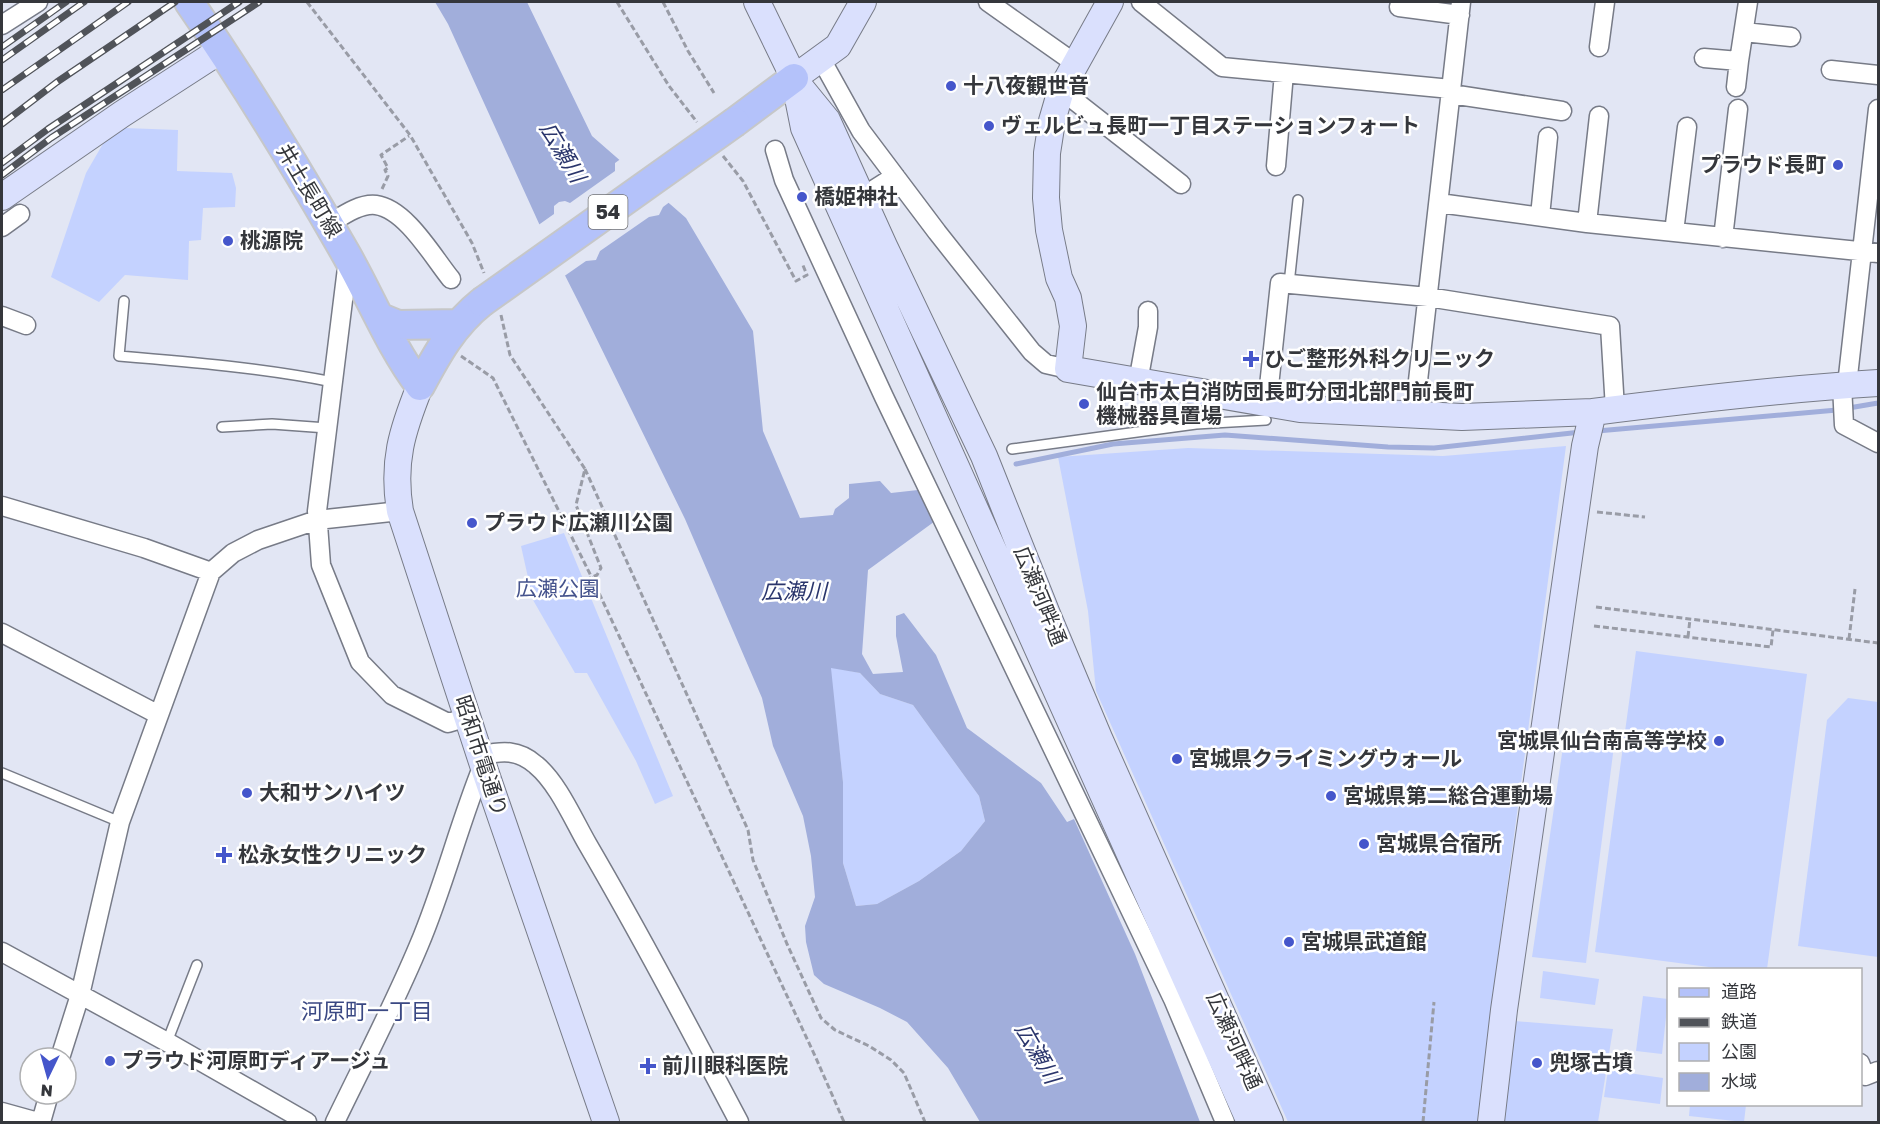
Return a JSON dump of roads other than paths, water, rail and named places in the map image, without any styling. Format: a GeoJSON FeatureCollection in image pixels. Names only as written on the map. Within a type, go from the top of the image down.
{"type":"FeatureCollection","features":[{"type":"Feature","properties":{"kind":"main road","name":"井土長町線"},"geometry":{"type":"LineString","coordinates":[[189,2],[222,50],[329,224],[405,366],[420,386]]}},
{"type":"Feature","properties":{"kind":"main road","name":"54"},"geometry":{"type":"LineString","coordinates":[[420,386],[443,344],[458,324],[482,302],[794,78]]}},
{"type":"Feature","properties":{"kind":"main road"},"geometry":{"type":"LineString","coordinates":[[381,318],[398,325],[458,324]]}},
{"type":"Feature","properties":{"kind":"street"},"geometry":{"type":"LineString","coordinates":[[2,26],[38,2]]}},
{"type":"Feature","properties":{"kind":"street","name":"広瀬河畔通"},"geometry":{"type":"LineString","coordinates":[[757,2],[794,78],[827,120],[984,456],[1099,738],[1270,1122]]}},
{"type":"Feature","properties":{"kind":"street"},"geometry":{"type":"LineString","coordinates":[[794,78],[838,46],[863,2]]}},
{"type":"Feature","properties":{"kind":"street"},"geometry":{"type":"LineString","coordinates":[[988,2],[1076,64]]}},
{"type":"Feature","properties":{"kind":"street"},"geometry":{"type":"LineString","coordinates":[[1068,369],[1073,326],[1068,298],[1059,278],[1049,230],[1046,198],[1047,153],[1052,121],[1061,90],[1110,2]]}},
{"type":"Feature","properties":{"kind":"street"},"geometry":{"type":"LineString","coordinates":[[1141,2],[1222,67],[1451,92],[1562,111]]}},
{"type":"Feature","properties":{"kind":"street"},"geometry":{"type":"LineString","coordinates":[[1599,47],[1605,2]]}},
{"type":"Feature","properties":{"kind":"street"},"geometry":{"type":"LineString","coordinates":[[1736,87],[1748,2]]}},
{"type":"Feature","properties":{"kind":"street"},"geometry":{"type":"LineString","coordinates":[[1398,8],[1460,8],[1414,416]]}},
{"type":"Feature","properties":{"kind":"street"},"geometry":{"type":"LineString","coordinates":[[1744,32],[1791,37]]}},
{"type":"Feature","properties":{"kind":"street"},"geometry":{"type":"LineString","coordinates":[[2,196],[122,114],[222,50]]}},
{"type":"Feature","properties":{"kind":"street"},"geometry":{"type":"LineString","coordinates":[[1704,58],[1739,61]]}},
{"type":"Feature","properties":{"kind":"street"},"geometry":{"type":"LineString","coordinates":[[820,59],[861,131],[1032,352],[1046,364],[1138,382],[1267,412],[1300,409],[1414,416],[1599,413],[1680,400],[1844,389],[1878,383]]}},
{"type":"Feature","properties":{"kind":"street"},"geometry":{"type":"LineString","coordinates":[[1831,70],[1878,75]]}},
{"type":"Feature","properties":{"kind":"street"},"geometry":{"type":"LineString","coordinates":[[1276,166],[1284,73]]}},
{"type":"Feature","properties":{"kind":"street","name":"広瀬河畔通"},"geometry":{"type":"LineString","coordinates":[[794,78],[804,128],[1250,1122]]}},
{"type":"Feature","properties":{"kind":"street"},"geometry":{"type":"LineString","coordinates":[[1061,90],[1181,183]]}},
{"type":"Feature","properties":{"kind":"street"},"geometry":{"type":"LineString","coordinates":[[1723,237],[1738,109]]}},
{"type":"Feature","properties":{"kind":"street"},"geometry":{"type":"LineString","coordinates":[[1878,109],[1871,252],[1844,389],[1843,417],[1845,425],[1878,443]]}},
{"type":"Feature","properties":{"kind":"street"},"geometry":{"type":"LineString","coordinates":[[1587,223],[1599,116]]}},
{"type":"Feature","properties":{"kind":"street"},"geometry":{"type":"LineString","coordinates":[[1674,232],[1687,127]]}},
{"type":"Feature","properties":{"kind":"street"},"geometry":{"type":"LineString","coordinates":[[1540,216],[1548,137]]}},
{"type":"Feature","properties":{"kind":"street"},"geometry":{"type":"LineString","coordinates":[[775,150],[784,180],[884,397],[1173,999],[1225,1122]]}},
{"type":"Feature","properties":{"kind":"street"},"geometry":{"type":"LineString","coordinates":[[862,197],[895,176]]}},
{"type":"Feature","properties":{"kind":"street"},"geometry":{"type":"LineString","coordinates":[[1438,203],[1587,223],[1871,252]]}},
{"type":"Feature","properties":{"kind":"street"},"geometry":{"type":"LineString","coordinates":[[329,224],[362,207],[376,205],[394,212],[407,222],[451,279]]}},
{"type":"Feature","properties":{"kind":"street"},"geometry":{"type":"LineString","coordinates":[[2,227],[20,214]]}},
{"type":"Feature","properties":{"kind":"street"},"geometry":{"type":"LineString","coordinates":[[348,258],[317,520],[321,565],[360,662],[392,695],[448,723],[468,717]]}},
{"type":"Feature","properties":{"kind":"street"},"geometry":{"type":"LineString","coordinates":[[1267,412],[1280,283],[1428,297],[1610,326],[1599,413],[1585,446],[1491,1122]]}},
{"type":"Feature","properties":{"kind":"street"},"geometry":{"type":"LineString","coordinates":[[1138,382],[1148,327],[1148,311]]}},
{"type":"Feature","properties":{"kind":"street"},"geometry":{"type":"LineString","coordinates":[[2,316],[26,325]]}},
{"type":"Feature","properties":{"kind":"street","name":"昭和市電通り"},"geometry":{"type":"LineString","coordinates":[[420,386],[401,436],[397,469],[400,511],[482,760],[606,1122]]}},
{"type":"Feature","properties":{"kind":"street"},"geometry":{"type":"LineString","coordinates":[[2,506],[144,548],[211,572]]}},
{"type":"Feature","properties":{"kind":"street"},"geometry":{"type":"LineString","coordinates":[[64,1046],[80,995],[120,822],[211,572],[233,553],[258,540],[317,520],[400,511]]}},
{"type":"Feature","properties":{"kind":"street"},"geometry":{"type":"LineString","coordinates":[[2,633],[159,715]]}},
{"type":"Feature","properties":{"kind":"street"},"geometry":{"type":"LineString","coordinates":[[335,1122],[419,946],[445,878],[482,760],[504,751],[521,755],[536,765],[550,779],[608,879],[739,1122]]}},
{"type":"Feature","properties":{"kind":"street"},"geometry":{"type":"LineString","coordinates":[[2,952],[167,1041],[307,1122]]}},
{"type":"Feature","properties":{"kind":"street"},"geometry":{"type":"LineString","coordinates":[[1862,1068],[1865,1076],[1878,1071]]}},
{"type":"Feature","properties":{"kind":"street"},"geometry":{"type":"LineString","coordinates":[[2,1112],[39,1122],[45,1106]]}},
{"type":"Feature","properties":{"kind":"lane"},"geometry":{"type":"LineString","coordinates":[[1289,284],[1298,200]]}},
{"type":"Feature","properties":{"kind":"lane"},"geometry":{"type":"LineString","coordinates":[[124,301],[119,357],[193,362],[296,374],[333,382]]}},
{"type":"Feature","properties":{"kind":"lane"},"geometry":{"type":"LineString","coordinates":[[1012,449],[1267,412]]}},
{"type":"Feature","properties":{"kind":"lane"},"geometry":{"type":"LineString","coordinates":[[222,427],[272,424],[327,428]]}},
{"type":"Feature","properties":{"kind":"lane"},"geometry":{"type":"LineString","coordinates":[[2,772],[120,822]]}},
{"type":"Feature","properties":{"kind":"lane"},"geometry":{"type":"LineString","coordinates":[[167,1041],[197,965]]}},
{"type":"Feature","properties":{"kind":"water","name":"広瀬川"},"geometry":{"type":"Polygon","coordinates":[[[435,2],[527,2],[592,136],[686,218],[753,331],[763,431],[800,518],[833,515],[835,509],[849,498],[849,484],[880,481],[891,493],[918,490],[942,516],[868,570],[862,654],[873,674],[903,672],[896,636],[896,616],[904,613],[936,655],[967,728],[1041,783],[1067,822],[1074,819],[1135,954],[1200,1122],[980,1122],[948,1068],[907,1022],[824,984],[814,975],[806,942],[805,926],[815,897],[811,856],[803,816],[773,746],[762,698],[685,519],[541,228],[448,24],[435,2]],[[831,668],[843,782],[843,863],[856,906],[877,904],[919,881],[961,851],[985,821],[979,796],[913,705],[880,694],[860,673],[831,668]]]}},
{"type":"Feature","properties":{"kind":"waterway"},"geometry":{"type":"LineString","coordinates":[[1597,431],[1837,410],[1878,403]]}},
{"type":"Feature","properties":{"kind":"waterway"},"geometry":{"type":"LineString","coordinates":[[1016,464],[1113,444],[1225,435],[1388,447],[1434,448],[1581,432]]}},
{"type":"Feature","properties":{"kind":"railway"},"geometry":{"type":"LineString","coordinates":[[2,47],[66,2]]}},
{"type":"Feature","properties":{"kind":"railway"},"geometry":{"type":"LineString","coordinates":[[2,60],[84,2]]}},
{"type":"Feature","properties":{"kind":"railway"},"geometry":{"type":"LineString","coordinates":[[2,90],[128,2]]}},
{"type":"Feature","properties":{"kind":"railway"},"geometry":{"type":"LineString","coordinates":[[2,124],[57,82],[175,2]]}},
{"type":"Feature","properties":{"kind":"railway"},"geometry":{"type":"LineString","coordinates":[[2,163],[48,129],[239,2]]}},
{"type":"Feature","properties":{"kind":"railway"},"geometry":{"type":"LineString","coordinates":[[2,175],[51,138],[259,2]]}},
{"type":"Feature","properties":{"kind":"place","name":"十八夜観世音"},"geometry":{"type":"Point","coordinates":[951,86]}},
{"type":"Feature","properties":{"kind":"place","name":"ヴェルビュ長町一丁目ステーションフォート"},"geometry":{"type":"Point","coordinates":[989,126]}},
{"type":"Feature","properties":{"kind":"place","name":"プラウド長町"},"geometry":{"type":"Point","coordinates":[1838,165]}},
{"type":"Feature","properties":{"kind":"place","name":"橋姫神社"},"geometry":{"type":"Point","coordinates":[802,197]}},
{"type":"Feature","properties":{"kind":"place","name":"桃源院"},"geometry":{"type":"Point","coordinates":[228,241]}},
{"type":"Feature","properties":{"kind":"place","name":"ひご整形外科クリニック"},"geometry":{"type":"Point","coordinates":[1251,359]}},
{"type":"Feature","properties":{"kind":"place","name":"仙台市太白消防団長町分団北部門前長町 機械器具置場"},"geometry":{"type":"Point","coordinates":[1084,404]}},
{"type":"Feature","properties":{"kind":"place","name":"プラウド広瀬川公園"},"geometry":{"type":"Point","coordinates":[472,523]}},
{"type":"Feature","properties":{"kind":"place","name":"宮城県仙台南高等学校"},"geometry":{"type":"Point","coordinates":[1719,741]}},
{"type":"Feature","properties":{"kind":"place","name":"宮城県クライミングウォール"},"geometry":{"type":"Point","coordinates":[1177,759]}},
{"type":"Feature","properties":{"kind":"place","name":"大和サンハイツ"},"geometry":{"type":"Point","coordinates":[247,793]}},
{"type":"Feature","properties":{"kind":"place","name":"宮城県第二総合運動場"},"geometry":{"type":"Point","coordinates":[1331,796]}},
{"type":"Feature","properties":{"kind":"place","name":"宮城県合宿所"},"geometry":{"type":"Point","coordinates":[1364,844]}},
{"type":"Feature","properties":{"kind":"place","name":"松永女性クリニック"},"geometry":{"type":"Point","coordinates":[224,855]}},
{"type":"Feature","properties":{"kind":"place","name":"宮城県武道館"},"geometry":{"type":"Point","coordinates":[1289,942]}},
{"type":"Feature","properties":{"kind":"place","name":"プラウド河原町ディアージュ"},"geometry":{"type":"Point","coordinates":[110,1061]}},
{"type":"Feature","properties":{"kind":"place","name":"兜塚古墳"},"geometry":{"type":"Point","coordinates":[1537,1063]}},
{"type":"Feature","properties":{"kind":"place","name":"前川眼科医院"},"geometry":{"type":"Point","coordinates":[648,1066]}},
{"type":"Feature","properties":{"kind":"district","name":"河原町一丁目"},"geometry":{"type":"Point","coordinates":[367,1011]}},
{"type":"Feature","properties":{"kind":"park label","name":"広瀬公園"},"geometry":{"type":"Point","coordinates":[558,589]}}]}
